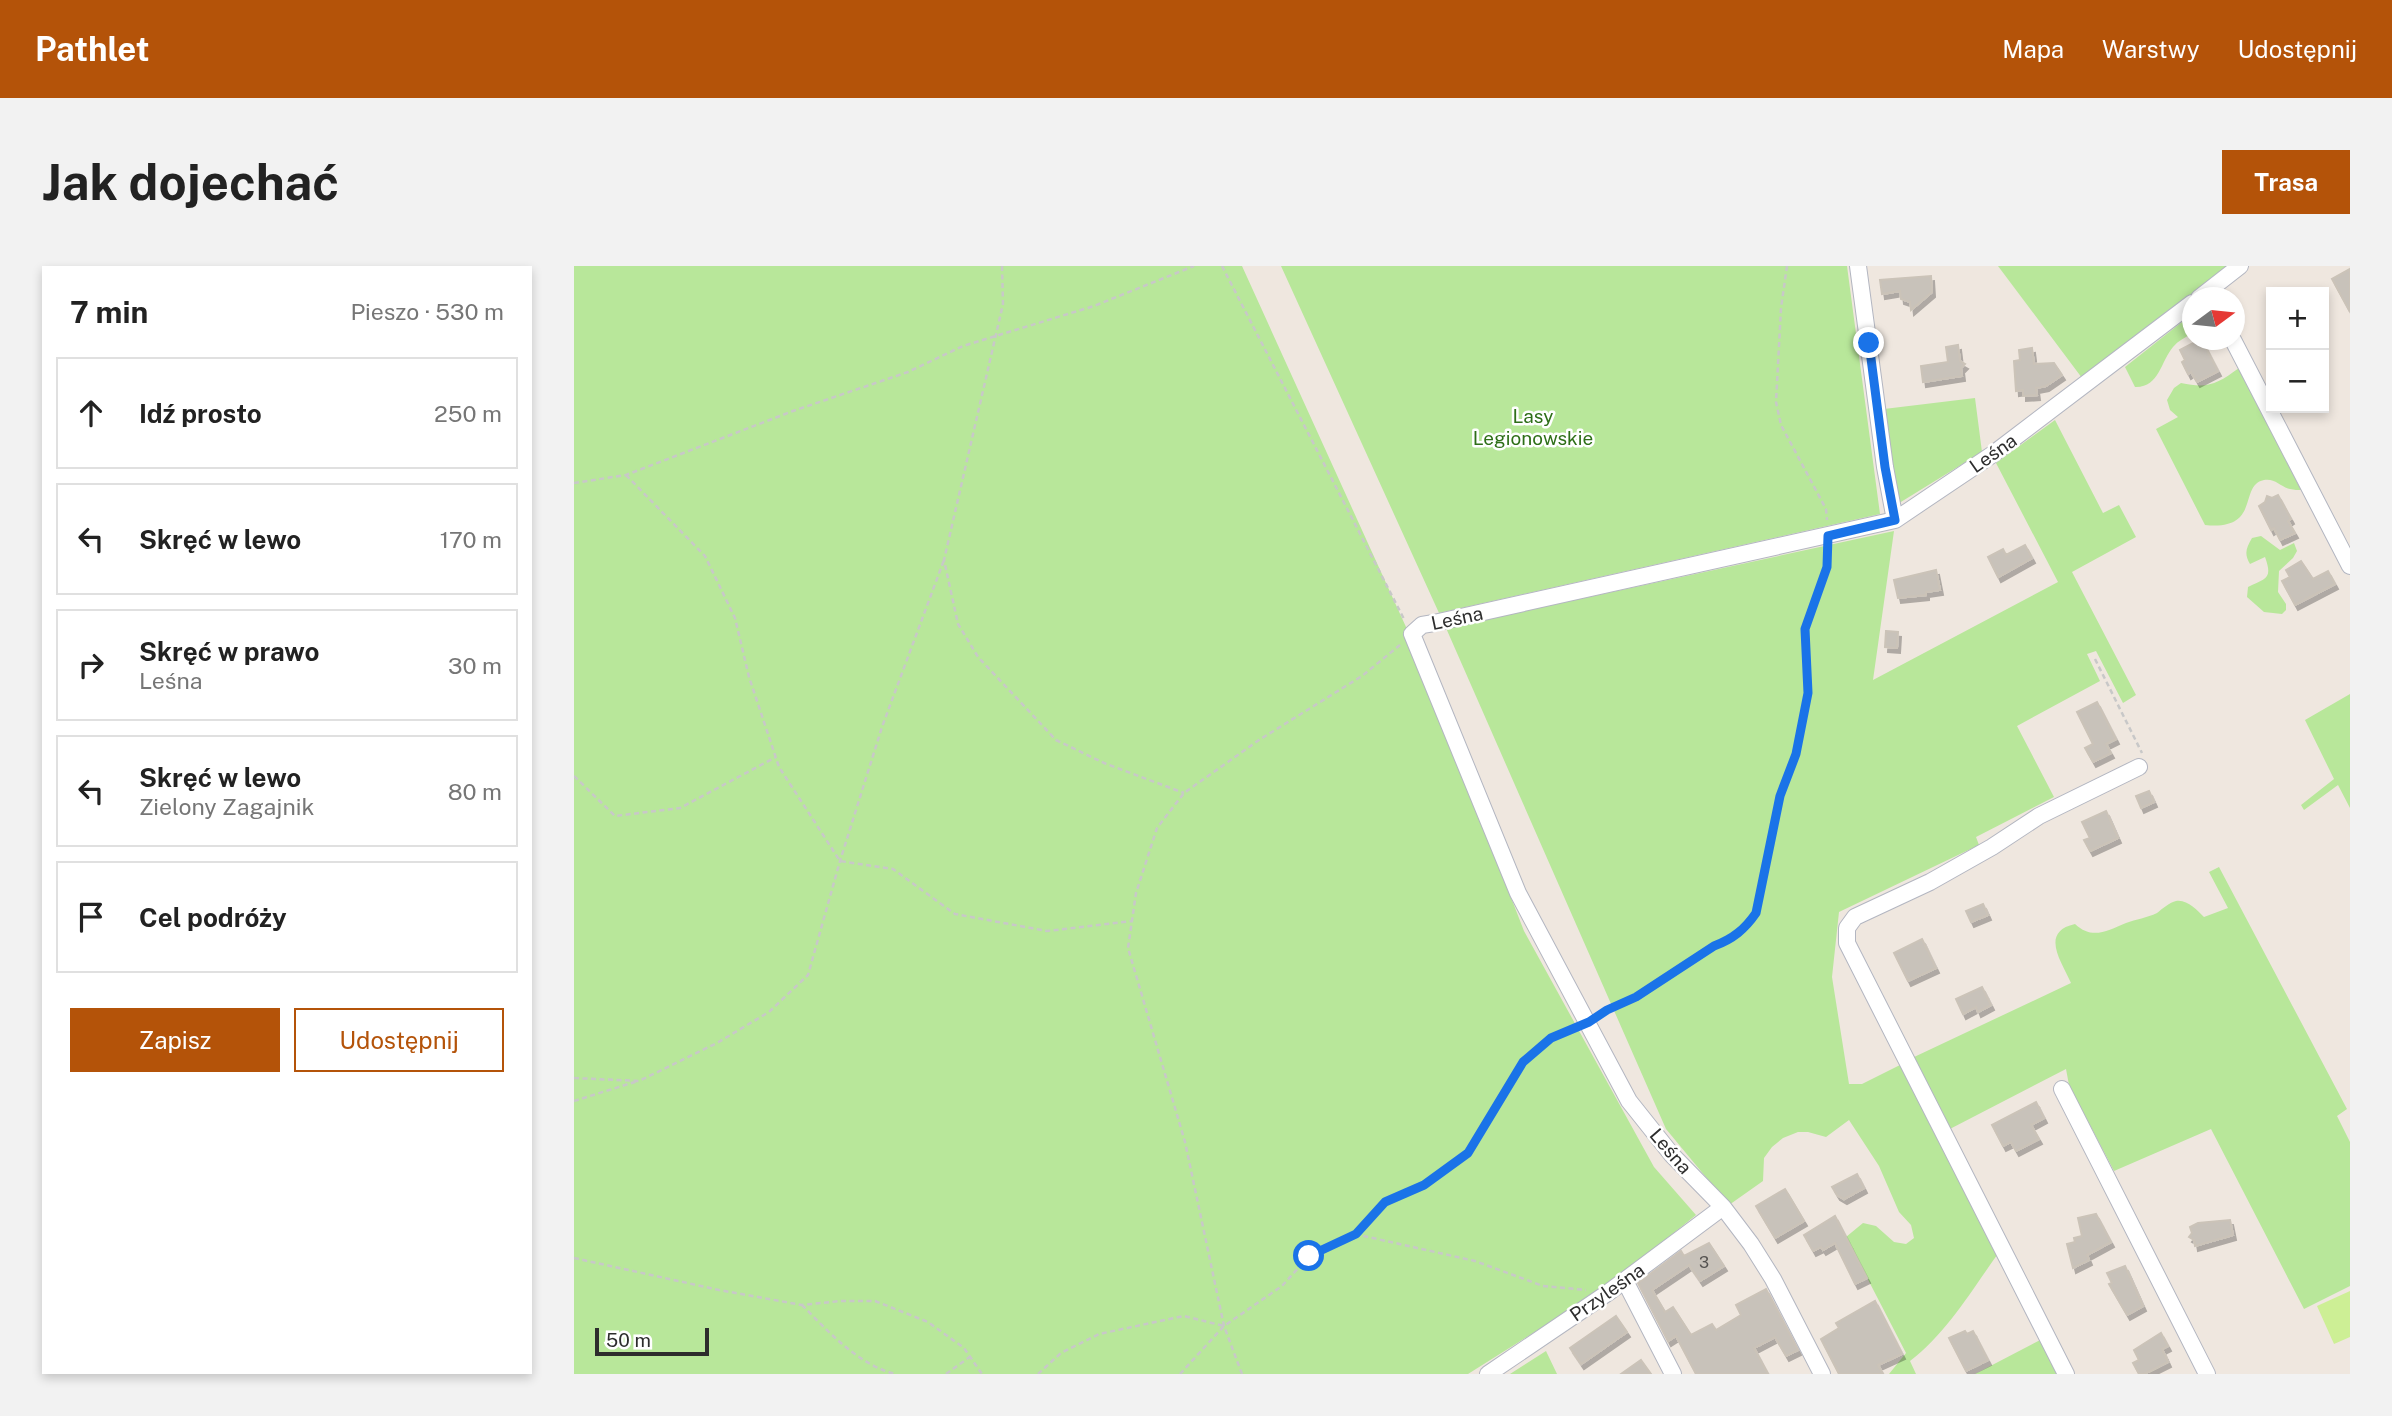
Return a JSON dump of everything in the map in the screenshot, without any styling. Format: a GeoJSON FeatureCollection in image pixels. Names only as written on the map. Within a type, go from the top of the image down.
{"type":"FeatureCollection","features":[{"type":"Feature","properties":{"kind":"street"},"geometry":{"type":"LineString","coordinates":[[1858,266],[1885,467],[1895,520]]}},
{"type":"Feature","properties":{"kind":"street"},"geometry":{"type":"LineString","coordinates":[[2215,287],[2240,266]]}},
{"type":"Feature","properties":{"kind":"street","name":"Leśna"},"geometry":{"type":"LineString","coordinates":[[1822,1374],[1773,1279],[1751,1244],[1723,1207],[1672,1154],[1629,1101],[1518,893],[1412,634],[1422,625],[1895,520],[1993,454],[2182,311]]}},
{"type":"Feature","properties":{"kind":"street"},"geometry":{"type":"LineString","coordinates":[[2238,350],[2350,566]]}},
{"type":"Feature","properties":{"kind":"street"},"geometry":{"type":"LineString","coordinates":[[2066,1374],[1847,943],[1847,928],[1854,917],[1930,882],[1992,847],[2039,816],[2139,766]]}},
{"type":"Feature","properties":{"kind":"street"},"geometry":{"type":"LineString","coordinates":[[2062,1089],[2207,1374]]}},
{"type":"Feature","properties":{"kind":"street","name":"Przyleśna"},"geometry":{"type":"LineString","coordinates":[[1488,1374],[1609,1292],[1723,1207]]}},
{"type":"Feature","properties":{"kind":"street"},"geometry":{"type":"LineString","coordinates":[[1625,1280],[1673,1374]]}},
{"type":"Feature","properties":{"kind":"path"},"geometry":{"type":"LineString","coordinates":[[574,1101],[639,1081],[717,1043],[769,1012],[808,975],[881,727],[944,560],[1003,304],[1002,266]]}},
{"type":"Feature","properties":{"kind":"path"},"geometry":{"type":"LineString","coordinates":[[574,483],[626,474],[793,411],[908,372],[963,346],[1094,306],[1194,266]]}},
{"type":"Feature","properties":{"kind":"path"},"geometry":{"type":"LineString","coordinates":[[1223,266],[1412,634],[1362,676],[1259,740],[1184,793],[1157,828],[1136,893],[1128,948],[1185,1142],[1224,1326],[1241,1374]]}},
{"type":"Feature","properties":{"kind":"path"},"geometry":{"type":"LineString","coordinates":[[1180,1374],[1224,1326],[1282,1286],[1309,1256],[1356,1234],[1385,1202],[1424,1185],[1468,1153],[1523,1062],[1551,1038],[1636,997],[1714,946],[1728,941],[1746,927],[1756,913],[1780,796],[1796,754],[1808,693],[1805,629],[1827,567],[1826,509],[1781,425],[1776,402],[1781,308],[1787,266]]}},
{"type":"Feature","properties":{"kind":"path"},"geometry":{"type":"LineString","coordinates":[[626,474],[705,556],[735,618],[749,677],[779,767],[840,861],[893,869],[955,914],[1047,931],[1132,921]]}},
{"type":"Feature","properties":{"kind":"path"},"geometry":{"type":"LineString","coordinates":[[944,560],[958,624],[978,657],[1056,740],[1104,763],[1184,793]]}},
{"type":"Feature","properties":{"kind":"path"},"geometry":{"type":"LineString","coordinates":[[2095,659],[2140,746],[2142,756],[2139,766]]}},
{"type":"Feature","properties":{"kind":"path"},"geometry":{"type":"LineString","coordinates":[[574,776],[615,816],[680,808],[776,757]]}},
{"type":"Feature","properties":{"kind":"path"},"geometry":{"type":"LineString","coordinates":[[574,1078],[639,1081]]}},
{"type":"Feature","properties":{"kind":"path"},"geometry":{"type":"LineString","coordinates":[[1356,1234],[1475,1261],[1543,1286],[1609,1292]]}},
{"type":"Feature","properties":{"kind":"path"},"geometry":{"type":"LineString","coordinates":[[574,1258],[802,1305],[875,1301],[928,1322],[971,1356],[982,1374]]}},
{"type":"Feature","properties":{"kind":"path"},"geometry":{"type":"LineString","coordinates":[[802,1305],[842,1344],[882,1370],[895,1374]]}},
{"type":"Feature","properties":{"kind":"path"},"geometry":{"type":"LineString","coordinates":[[1038,1374],[1061,1353],[1099,1334],[1184,1316],[1224,1326]]}},
{"type":"Feature","properties":{"kind":"path"},"geometry":{"type":"LineString","coordinates":[[946,1374],[971,1356]]}},
{"type":"Feature","properties":{"kind":"green space"},"geometry":{"type":"Polygon","coordinates":[[[574,266],[1242,266],[1406,627],[1524,931],[1654,1167],[1696,1215],[1609,1285],[1468,1374],[574,1374],[574,266]]]}},
{"type":"Feature","properties":{"kind":"green space","name":"Lasy Legionowskie"},"geometry":{"type":"Polygon","coordinates":[[[1281,266],[1847,266],[1880,514],[1439,613],[1281,266]]]}},
{"type":"Feature","properties":{"kind":"green space"},"geometry":{"type":"Polygon","coordinates":[[[1998,266],[2233,266],[2205,287],[2182,287],[2182,304],[2082,378],[1998,266]]]}},
{"type":"Feature","properties":{"kind":"green space"},"geometry":{"type":"Polygon","coordinates":[[[2182,322],[2182,339],[2173,347],[2149,383],[2135,387],[2125,367],[2182,322]]]}},
{"type":"Feature","properties":{"kind":"green space"},"geometry":{"type":"Polygon","coordinates":[[[2239,368],[2301,490],[2264,480],[2256,484],[2242,515],[2235,521],[2223,525],[2205,525],[2156,429],[2178,417],[2170,410],[2167,400],[2174,388],[2181,383],[2212,384],[2239,368]]]}},
{"type":"Feature","properties":{"kind":"green space"},"geometry":{"type":"Polygon","coordinates":[[[1975,398],[1982,452],[1896,505],[1884,409],[1975,398]]]}},
{"type":"Feature","properties":{"kind":"green space"},"geometry":{"type":"Polygon","coordinates":[[[2055,420],[2103,513],[2119,505],[2136,537],[2072,572],[2136,695],[2123,703],[2096,651],[2087,654],[2100,681],[2017,726],[2054,797],[1976,837],[1979,845],[1839,912],[1832,977],[1849,1084],[1862,1084],[1904,1063],[2000,1251],[1948,1324],[1910,1361],[1916,1374],[1889,1374],[1906,1353],[1846,1237],[1863,1223],[1876,1226],[1894,1242],[1906,1244],[1914,1238],[1911,1225],[1899,1212],[1879,1166],[1849,1120],[1826,1137],[1798,1132],[1783,1138],[1772,1147],[1764,1158],[1763,1181],[1729,1205],[1666,1129],[1446,628],[1894,531],[1873,680],[2058,582],[1996,463],[2055,420]]]}},
{"type":"Feature","properties":{"kind":"green space"},"geometry":{"type":"Polygon","coordinates":[[[2261,536],[2280,550],[2294,543],[2297,551],[2279,571],[2278,592],[2286,604],[2286,610],[2282,614],[2264,612],[2247,597],[2248,587],[2268,574],[2265,557],[2250,564],[2246,554],[2252,538],[2261,536]]]}},
{"type":"Feature","properties":{"kind":"green space"},"geometry":{"type":"Polygon","coordinates":[[[2350,694],[2350,808],[2338,785],[2304,810],[2301,805],[2334,779],[2305,720],[2350,694]]]}},
{"type":"Feature","properties":{"kind":"green space"},"geometry":{"type":"Polygon","coordinates":[[[2219,867],[2347,1109],[2337,1116],[2350,1142],[2350,1286],[2304,1309],[2211,1129],[2114,1171],[2069,1085],[2066,1069],[1946,1131],[1912,1058],[2071,983],[2056,949],[2058,934],[2064,928],[2075,924],[2087,932],[2106,931],[2153,915],[2176,901],[2188,903],[2204,917],[2228,908],[2209,872],[2219,867]]]}},
{"type":"Feature","properties":{"kind":"green space"},"geometry":{"type":"Polygon","coordinates":[[[2350,1291],[2350,1337],[2334,1344],[2317,1306],[2350,1291]]]}},
{"type":"Feature","properties":{"kind":"green space"},"geometry":{"type":"Polygon","coordinates":[[[2044,1338],[2063,1374],[1975,1374],[2044,1338]]]}},
{"type":"Feature","properties":{"kind":"green space"},"geometry":{"type":"Polygon","coordinates":[[[1546,1351],[1557,1374],[1510,1374],[1546,1351]]]}},
{"type":"Feature","properties":{"kind":"building"},"geometry":{"type":"Polygon","coordinates":[[[2350,269],[2350,312],[2332,279],[2350,269]]]}},
{"type":"Feature","properties":{"kind":"building"},"geometry":{"type":"Polygon","coordinates":[[[1931,276],[1932,292],[1911,310],[1910,302],[1901,299],[1900,291],[1882,294],[1880,280],[1931,276]]]}},
{"type":"Feature","properties":{"kind":"building"},"geometry":{"type":"Polygon","coordinates":[[[1958,345],[1960,361],[1965,364],[1961,368],[1962,376],[1923,382],[1921,366],[1948,362],[1946,347],[1958,345]]]}},
{"type":"Feature","properties":{"kind":"building"},"geometry":{"type":"Polygon","coordinates":[[[2032,348],[2034,364],[2054,363],[2062,375],[2046,386],[2036,388],[2037,395],[2023,396],[2023,390],[2016,391],[2014,361],[2020,360],[2019,350],[2032,348]]]}},
{"type":"Feature","properties":{"kind":"building"},"geometry":{"type":"Polygon","coordinates":[[[2180,350],[2207,350],[2218,371],[2197,382],[2191,372],[2188,374],[2180,350]]]}},
{"type":"Feature","properties":{"kind":"building"},"geometry":{"type":"Polygon","coordinates":[[[2278,495],[2295,533],[2280,540],[2274,528],[2271,530],[2259,506],[2265,502],[2267,496],[2272,498],[2278,495]]]}},
{"type":"Feature","properties":{"kind":"building"},"geometry":{"type":"Polygon","coordinates":[[[2025,545],[2032,558],[1998,577],[1988,557],[2003,549],[2006,555],[2025,545]]]}},
{"type":"Feature","properties":{"kind":"building"},"geometry":{"type":"Polygon","coordinates":[[[2301,561],[2313,579],[2328,571],[2335,584],[2295,605],[2282,581],[2290,577],[2286,570],[2301,561]]]}},
{"type":"Feature","properties":{"kind":"building"},"geometry":{"type":"Polygon","coordinates":[[[1936,570],[1940,590],[1926,592],[1926,595],[1898,598],[1894,580],[1936,570]]]}},
{"type":"Feature","properties":{"kind":"building"},"geometry":{"type":"Polygon","coordinates":[[[1886,631],[1898,632],[1897,648],[1885,647],[1886,631]]]}},
{"type":"Feature","properties":{"kind":"building"},"geometry":{"type":"Polygon","coordinates":[[[2097,702],[2116,739],[2106,744],[2111,753],[2093,762],[2085,748],[2093,744],[2077,712],[2097,702]]]}},
{"type":"Feature","properties":{"kind":"building"},"geometry":{"type":"Polygon","coordinates":[[[2149,791],[2154,802],[2141,808],[2136,796],[2149,791]]]}},
{"type":"Feature","properties":{"kind":"building"},"geometry":{"type":"Polygon","coordinates":[[[2106,811],[2118,838],[2090,851],[2084,840],[2090,838],[2082,822],[2106,811]]]}},
{"type":"Feature","properties":{"kind":"building"},"geometry":{"type":"Polygon","coordinates":[[[1983,904],[1988,915],[1971,922],[1966,911],[1983,904]]]}},
{"type":"Feature","properties":{"kind":"building"},"geometry":{"type":"Polygon","coordinates":[[[1922,939],[1936,968],[1908,981],[1894,953],[1922,939]]]}},
{"type":"Feature","properties":{"kind":"building"},"geometry":{"type":"Polygon","coordinates":[[[1982,987],[1991,1005],[1978,1012],[1976,1007],[1963,1014],[1956,999],[1982,987]]]}},
{"type":"Feature","properties":{"kind":"building"},"geometry":{"type":"Polygon","coordinates":[[[2036,1102],[2044,1118],[2031,1125],[2039,1139],[2016,1151],[2011,1142],[2003,1146],[1992,1125],[2036,1102]]]}},
{"type":"Feature","properties":{"kind":"building"},"geometry":{"type":"Polygon","coordinates":[[[1857,1174],[1864,1188],[1844,1199],[1837,1195],[1832,1187],[1857,1174]]]}},
{"type":"Feature","properties":{"kind":"building"},"geometry":{"type":"Polygon","coordinates":[[[1785,1189],[1804,1221],[1775,1238],[1756,1206],[1785,1189]]]}},
{"type":"Feature","properties":{"kind":"building"},"geometry":{"type":"Polygon","coordinates":[[[2096,1214],[2111,1242],[2087,1255],[2089,1260],[2073,1268],[2067,1244],[2082,1236],[2078,1218],[2096,1214]]]}},
{"type":"Feature","properties":{"kind":"building"},"geometry":{"type":"Polygon","coordinates":[[[1835,1216],[1867,1278],[1855,1284],[1835,1243],[1823,1250],[1821,1247],[1813,1251],[1804,1235],[1835,1216]]]}},
{"type":"Feature","properties":{"kind":"building"},"geometry":{"type":"Polygon","coordinates":[[[2230,1220],[2233,1235],[2195,1246],[2194,1240],[2189,1237],[2192,1233],[2190,1227],[2198,1223],[2230,1220]]]}},
{"type":"Feature","properties":{"kind":"building"},"geometry":{"type":"Polygon","coordinates":[[[1709,1243],[1724,1266],[1700,1281],[1689,1265],[1652,1290],[1665,1312],[1673,1307],[1691,1335],[1712,1324],[1716,1330],[1741,1315],[1736,1305],[1766,1289],[1798,1350],[1786,1356],[1775,1337],[1754,1348],[1768,1374],[1696,1374],[1676,1336],[1668,1341],[1638,1283],[1681,1251],[1684,1256],[1709,1243]]]}},
{"type":"Feature","properties":{"kind":"building"},"geometry":{"type":"Polygon","coordinates":[[[2125,1266],[2143,1306],[2127,1315],[2109,1284],[2112,1283],[2107,1273],[2125,1266]]]}},
{"type":"Feature","properties":{"kind":"building"},"geometry":{"type":"Polygon","coordinates":[[[1875,1301],[1902,1354],[1878,1365],[1883,1374],[1839,1374],[1821,1339],[1839,1328],[1836,1323],[1875,1301]]]}},
{"type":"Feature","properties":{"kind":"building"},"geometry":{"type":"Polygon","coordinates":[[[1616,1316],[1627,1332],[1581,1364],[1570,1348],[1616,1316]]]}},
{"type":"Feature","properties":{"kind":"building"},"geometry":{"type":"Polygon","coordinates":[[[1965,1331],[1967,1334],[1973,1331],[1988,1360],[1966,1371],[1949,1338],[1965,1331]]]}},
{"type":"Feature","properties":{"kind":"building"},"geometry":{"type":"Polygon","coordinates":[[[2161,1333],[2168,1346],[2162,1349],[2168,1362],[2139,1374],[2133,1363],[2139,1360],[2134,1350],[2161,1333]]]}},
{"type":"Feature","properties":{"kind":"building"},"geometry":{"type":"Polygon","coordinates":[[[1641,1360],[1651,1374],[1621,1374],[1641,1360]]]}},
{"type":"Feature","properties":{"kind":"route"},"geometry":{"type":"LineString","coordinates":[[1309,1256],[1356,1234],[1385,1202],[1424,1185],[1468,1153],[1523,1062],[1551,1038],[1636,997],[1714,946],[1728,941],[1746,927],[1756,913],[1780,796],[1796,754],[1808,693],[1805,629],[1827,567],[1828,536],[1895,520],[1885,467],[1869,343]]}}]}
